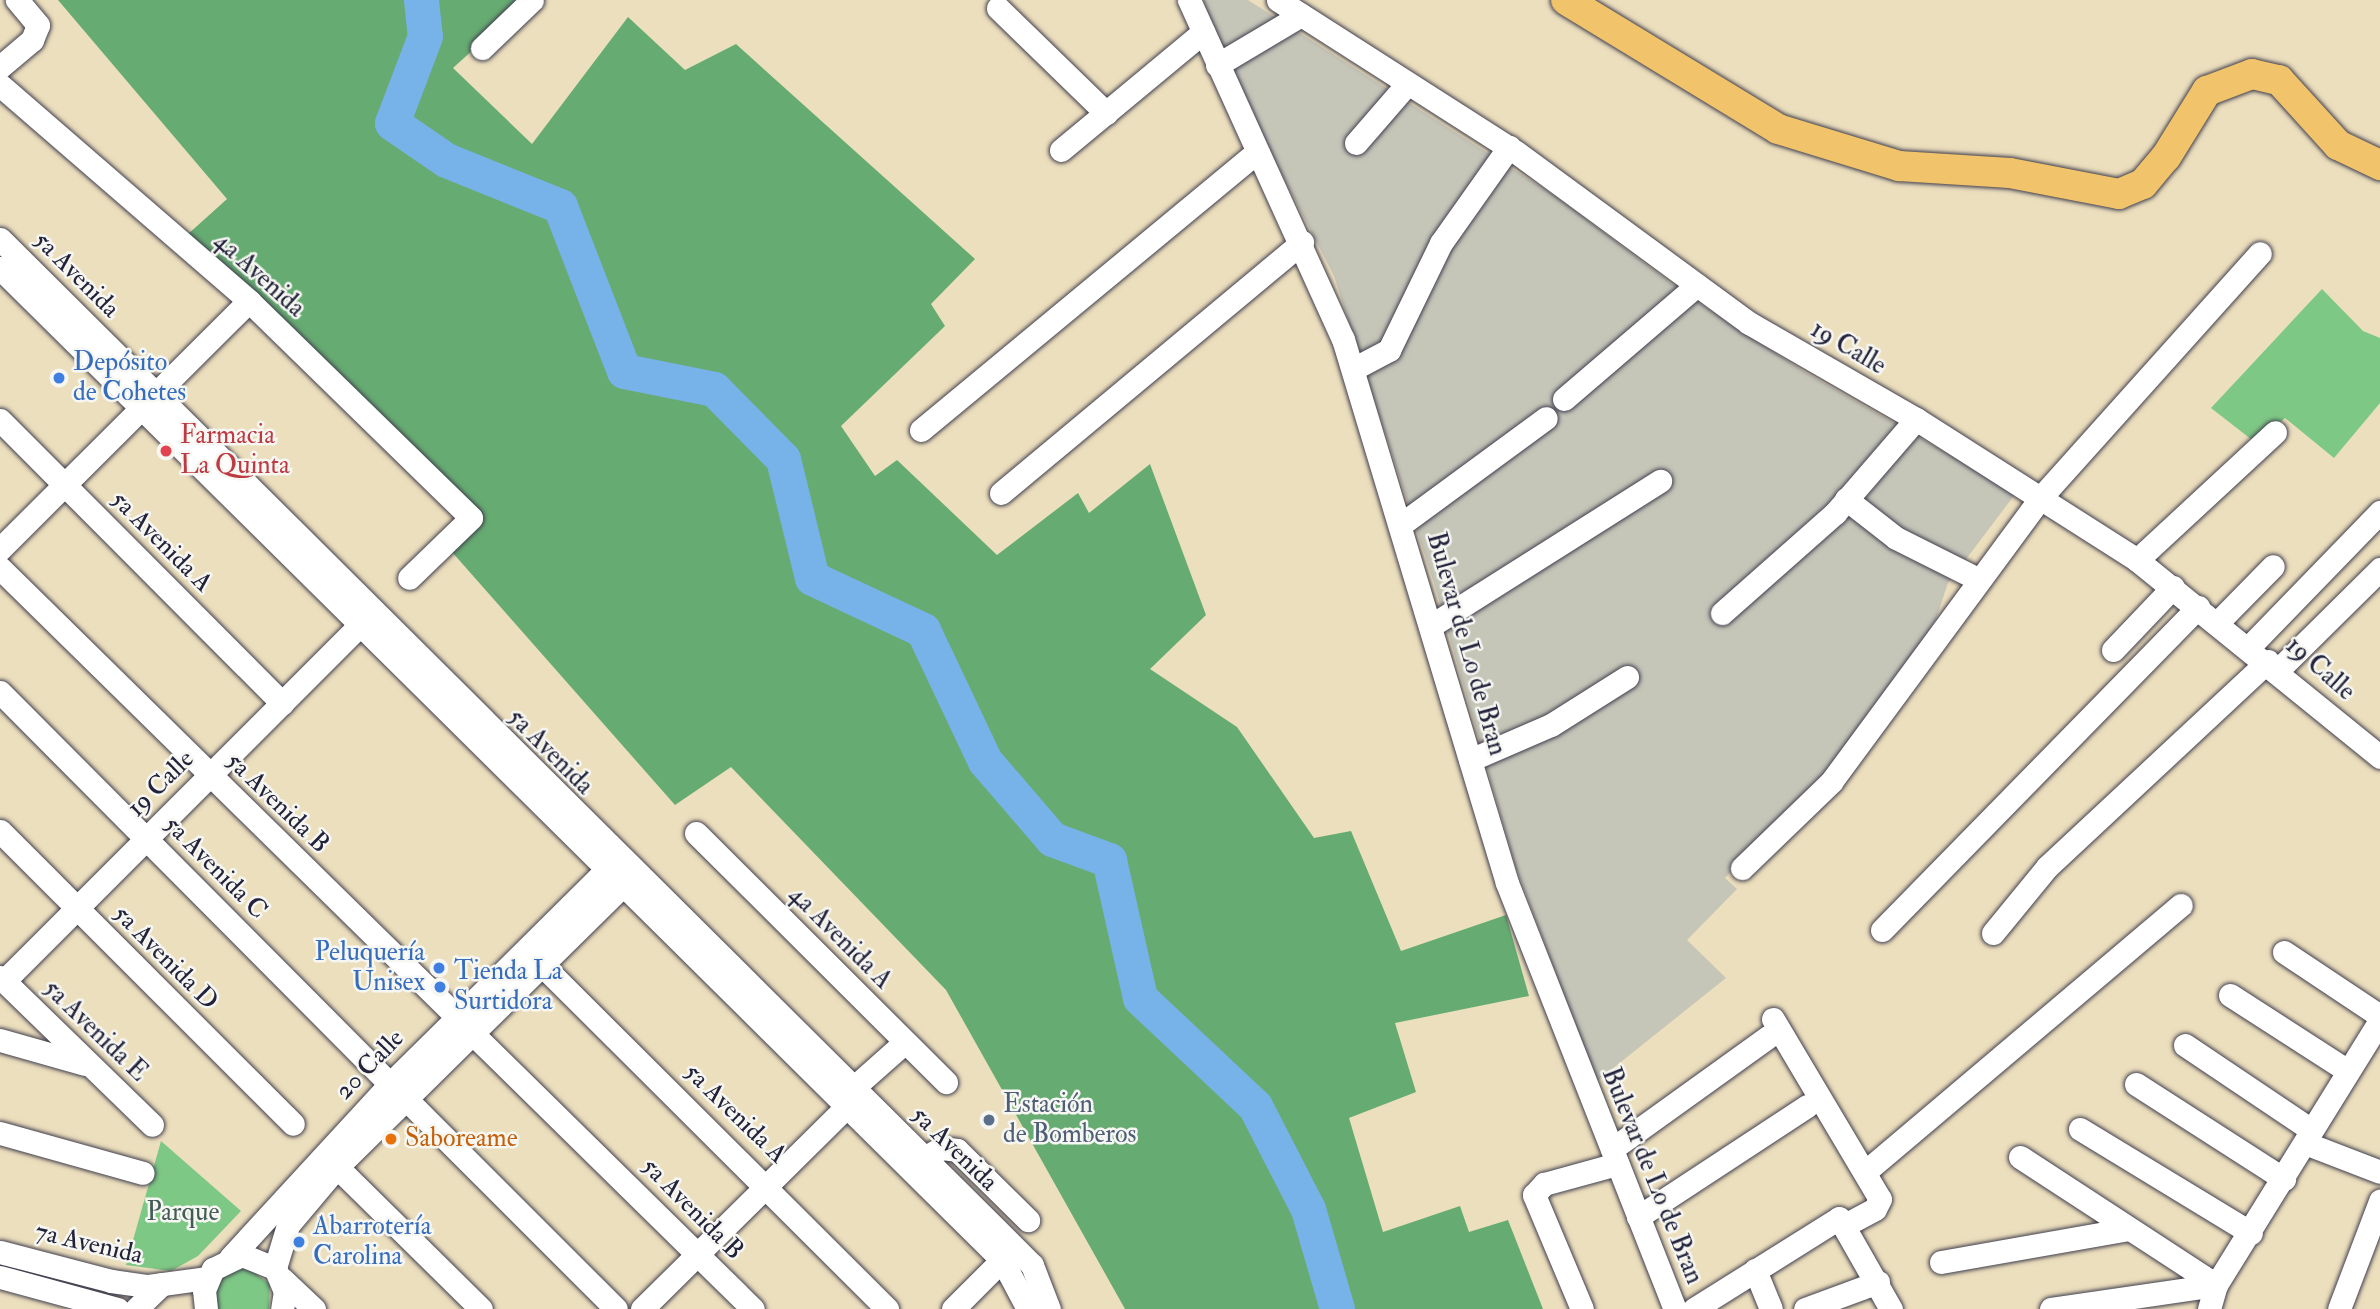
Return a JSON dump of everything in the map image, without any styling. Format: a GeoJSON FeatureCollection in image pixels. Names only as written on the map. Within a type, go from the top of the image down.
{"type":"FeatureCollection","features":[{"type":"Feature","properties":{"kind":"main road"},"geometry":{"type":"LineString","coordinates":[[1566,0],[1778,128],[1899,166],[2010,173],[2119,194],[2143,184],[2166,157],[2207,91],[2252,75],[2278,80],[2338,145],[2380,165]]}},
{"type":"Feature","properties":{"kind":"street"},"geometry":{"type":"LineString","coordinates":[[0,67],[32,40],[38,25],[17,0]]}},
{"type":"Feature","properties":{"kind":"street"},"geometry":{"type":"LineString","coordinates":[[482,48],[532,0]]}},
{"type":"Feature","properties":{"kind":"street","name":"Bulevar de Lo de Bran"},"geometry":{"type":"LineString","coordinates":[[1189,0],[1256,153],[1302,242],[1353,369],[1403,523],[1507,883],[1675,1309]]}},
{"type":"Feature","properties":{"kind":"street","name":"19 Calle"},"geometry":{"type":"LineString","coordinates":[[1278,0],[1509,147],[1749,323],[1916,419],[2042,496],[2137,560],[2375,743]]}},
{"type":"Feature","properties":{"kind":"street"},"geometry":{"type":"LineString","coordinates":[[998,8],[1106,113]]}},
{"type":"Feature","properties":{"kind":"street"},"geometry":{"type":"LineString","coordinates":[[1217,65],[1301,15]]}},
{"type":"Feature","properties":{"kind":"street"},"geometry":{"type":"LineString","coordinates":[[1061,150],[1203,32]]}},
{"type":"Feature","properties":{"kind":"street"},"geometry":{"type":"LineString","coordinates":[[1356,143],[1408,83]]}},
{"type":"Feature","properties":{"kind":"street","name":"4a Avenida"},"geometry":{"type":"LineString","coordinates":[[0,85],[249,301],[471,518],[409,578]]}},
{"type":"Feature","properties":{"kind":"street"},"geometry":{"type":"LineString","coordinates":[[1353,369],[1389,350],[1441,243],[1509,147]]}},
{"type":"Feature","properties":{"kind":"street"},"geometry":{"type":"LineString","coordinates":[[921,430],[1256,153]]}},
{"type":"Feature","properties":{"kind":"street","name":"5a Avenida"},"geometry":{"type":"LineString","coordinates":[[0,239],[358,627],[619,872]]}},
{"type":"Feature","properties":{"kind":"street"},"geometry":{"type":"LineString","coordinates":[[1001,494],[1302,242]]}},
{"type":"Feature","properties":{"kind":"street"},"geometry":{"type":"LineString","coordinates":[[1742,868],[1831,782],[1918,671],[1978,579],[2042,496],[2260,253]]}},
{"type":"Feature","properties":{"kind":"street","name":"5a Avenida"},"geometry":{"type":"LineString","coordinates":[[0,268],[149,401],[879,1128],[1002,1261],[1028,1309]]}},
{"type":"Feature","properties":{"kind":"street"},"geometry":{"type":"LineString","coordinates":[[1564,398],[1696,285]]}},
{"type":"Feature","properties":{"kind":"street"},"geometry":{"type":"LineString","coordinates":[[0,550],[249,301]]}},
{"type":"Feature","properties":{"kind":"street"},"geometry":{"type":"LineString","coordinates":[[1403,523],[1546,418]]}},
{"type":"Feature","properties":{"kind":"street"},"geometry":{"type":"LineString","coordinates":[[1722,613],[1846,499],[1916,419]]}},
{"type":"Feature","properties":{"kind":"street","name":"5a Avenida A"},"geometry":{"type":"LineString","coordinates":[[0,420],[282,703]]}},
{"type":"Feature","properties":{"kind":"street"},"geometry":{"type":"LineString","coordinates":[[2137,560],[2275,432]]}},
{"type":"Feature","properties":{"kind":"street"},"geometry":{"type":"LineString","coordinates":[[1433,625],[1660,481]]}},
{"type":"Feature","properties":{"kind":"street"},"geometry":{"type":"LineString","coordinates":[[1846,499],[1896,538],[1978,579]]}},
{"type":"Feature","properties":{"kind":"street"},"geometry":{"type":"LineString","coordinates":[[2250,646],[2380,512]]}},
{"type":"Feature","properties":{"kind":"street"},"geometry":{"type":"LineString","coordinates":[[2218,622],[2273,566]]}},
{"type":"Feature","properties":{"kind":"street","name":"5a Avenida B"},"geometry":{"type":"LineString","coordinates":[[0,568],[753,1309]]}},
{"type":"Feature","properties":{"kind":"street"},"geometry":{"type":"LineString","coordinates":[[1993,933],[2047,867],[2380,569]]}},
{"type":"Feature","properties":{"kind":"street"},"geometry":{"type":"LineString","coordinates":[[2113,650],[2172,587]]}},
{"type":"Feature","properties":{"kind":"street"},"geometry":{"type":"LineString","coordinates":[[1882,930],[2198,607]]}},
{"type":"Feature","properties":{"kind":"street","name":"19 Calle"},"geometry":{"type":"LineString","coordinates":[[2,979],[76,909],[358,627]]}},
{"type":"Feature","properties":{"kind":"street"},"geometry":{"type":"LineString","coordinates":[[1470,760],[1551,725],[1627,677]]}},
{"type":"Feature","properties":{"kind":"street","name":"5a Avenida C"},"geometry":{"type":"LineString","coordinates":[[0,692],[616,1309]]}},
{"type":"Feature","properties":{"kind":"street","name":"5a Avenida D"},"geometry":{"type":"LineString","coordinates":[[0,831],[293,1124]]}},
{"type":"Feature","properties":{"kind":"street","name":"4a Avenida A"},"geometry":{"type":"LineString","coordinates":[[696,833],[946,1082]]}},
{"type":"Feature","properties":{"kind":"street","name":"20 Calle"},"geometry":{"type":"LineString","coordinates":[[464,1025],[540,963],[619,872]]}},
{"type":"Feature","properties":{"kind":"street","name":"20 Calle"},"geometry":{"type":"LineString","coordinates":[[207,1278],[619,872]]}},
{"type":"Feature","properties":{"kind":"street"},"geometry":{"type":"LineString","coordinates":[[1866,1171],[2181,905]]}},
{"type":"Feature","properties":{"kind":"street"},"geometry":{"type":"LineString","coordinates":[[2209,1309],[2216,1285],[2284,1179],[2380,1019],[2284,952]]}},
{"type":"Feature","properties":{"kind":"street","name":"5a Avenida A"},"geometry":{"type":"LineString","coordinates":[[540,963],[767,1185],[887,1309]]}},
{"type":"Feature","properties":{"kind":"street","name":"5a Avenida E"},"geometry":{"type":"LineString","coordinates":[[2,979],[152,1125]]}},
{"type":"Feature","properties":{"kind":"street"},"geometry":{"type":"LineString","coordinates":[[2230,995],[2348,1071]]}},
{"type":"Feature","properties":{"kind":"street"},"geometry":{"type":"LineString","coordinates":[[1581,1309],[1534,1195],[1544,1184],[1614,1156],[1771,1028],[1866,1171],[1880,1199],[1875,1209],[1847,1224]]}},
{"type":"Feature","properties":{"kind":"street"},"geometry":{"type":"LineString","coordinates":[[0,1040],[89,1065]]}},
{"type":"Feature","properties":{"kind":"street"},"geometry":{"type":"LineString","coordinates":[[642,1309],[905,1042]]}},
{"type":"Feature","properties":{"kind":"street"},"geometry":{"type":"LineString","coordinates":[[2185,1045],[2308,1136],[2380,1172]]}},
{"type":"Feature","properties":{"kind":"street"},"geometry":{"type":"LineString","coordinates":[[2136,1084],[2284,1179]]}},
{"type":"Feature","properties":{"kind":"street","name":"20 Calle"},"geometry":{"type":"LineString","coordinates":[[282,1309],[278,1274],[288,1225],[398,1091]]}},
{"type":"Feature","properties":{"kind":"street"},"geometry":{"type":"LineString","coordinates":[[1638,1217],[1807,1106]]}},
{"type":"Feature","properties":{"kind":"street","name":"5a Avenida"},"geometry":{"type":"LineString","coordinates":[[879,1128],[923,1158],[1032,1265],[1049,1309]]}},
{"type":"Feature","properties":{"kind":"street"},"geometry":{"type":"LineString","coordinates":[[2080,1129],[2250,1233]]}},
{"type":"Feature","properties":{"kind":"street"},"geometry":{"type":"LineString","coordinates":[[0,1133],[143,1173]]}},
{"type":"Feature","properties":{"kind":"street"},"geometry":{"type":"LineString","coordinates":[[923,1158],[941,1148],[957,1150],[1028,1220]]}},
{"type":"Feature","properties":{"kind":"street"},"geometry":{"type":"LineString","coordinates":[[2020,1157],[2216,1285]]}},
{"type":"Feature","properties":{"kind":"street"},"geometry":{"type":"LineString","coordinates":[[337,1167],[481,1309]]}},
{"type":"Feature","properties":{"kind":"street"},"geometry":{"type":"LineString","coordinates":[[2339,1309],[2380,1201]]}},
{"type":"Feature","properties":{"kind":"street"},"geometry":{"type":"LineString","coordinates":[[1694,1309],[1831,1218],[1847,1224],[1891,1309]]}},
{"type":"Feature","properties":{"kind":"street"},"geometry":{"type":"LineString","coordinates":[[1941,1262],[2129,1229]]}},
{"type":"Feature","properties":{"kind":"street","name":"7a Avenida"},"geometry":{"type":"LineString","coordinates":[[0,1252],[111,1281],[162,1284],[207,1278]]}},
{"type":"Feature","properties":{"kind":"street"},"geometry":{"type":"LineString","coordinates":[[230,1258],[254,1256],[278,1274],[314,1309]]}},
{"type":"Feature","properties":{"kind":"street"},"geometry":{"type":"LineString","coordinates":[[953,1309],[1002,1261]]}},
{"type":"Feature","properties":{"kind":"street"},"geometry":{"type":"LineString","coordinates":[[1755,1270],[1771,1309]]}},
{"type":"Feature","properties":{"kind":"street","name":"7a Avenida"},"geometry":{"type":"LineString","coordinates":[[0,1277],[118,1309]]}},
{"type":"Feature","properties":{"kind":"street"},"geometry":{"type":"LineString","coordinates":[[206,1309],[207,1278]]}},
{"type":"Feature","properties":{"kind":"street"},"geometry":{"type":"LineString","coordinates":[[1805,1309],[1878,1282]]}},
{"type":"Feature","properties":{"kind":"street"},"geometry":{"type":"LineString","coordinates":[[135,1309],[162,1284]]}},
{"type":"Feature","properties":{"kind":"street"},"geometry":{"type":"LineString","coordinates":[[2051,1309],[2216,1285]]}},
{"type":"Feature","properties":{"kind":"shaded area"},"geometry":{"type":"Polygon","coordinates":[[[1203,0],[1248,0],[1555,196],[1684,293],[1803,371],[2016,493],[1948,583],[1936,619],[1876,717],[1725,878],[1737,889],[1687,940],[1726,978],[1597,1081],[1515,865],[1434,583],[1334,276],[1251,114],[1203,0]]]}},
{"type":"Feature","properties":{"kind":"green space"},"geometry":{"type":"Polygon","coordinates":[[[58,0],[528,0],[453,68],[532,144],[628,17],[685,70],[736,44],[975,259],[931,304],[945,326],[841,426],[875,476],[897,460],[997,555],[1078,493],[1089,513],[1150,464],[1206,615],[1150,669],[1237,727],[1314,838],[1351,831],[1401,951],[1506,915],[1529,996],[1395,1023],[1416,1092],[1349,1118],[1383,1232],[1460,1206],[1469,1232],[1508,1220],[1543,1309],[1125,1309],[946,990],[731,767],[675,805],[452,552],[481,513],[187,235],[227,199],[58,0]]]}},
{"type":"Feature","properties":{"kind":"green space"},"geometry":{"type":"Polygon","coordinates":[[[2322,289],[2363,331],[2380,338],[2380,403],[2334,458],[2285,418],[2256,443],[2211,408],[2322,289]]]}},
{"type":"Feature","properties":{"kind":"green space","name":"Parque"},"geometry":{"type":"Polygon","coordinates":[[[161,1141],[241,1211],[198,1256],[171,1271],[126,1265],[161,1141]]]}},
{"type":"Feature","properties":{"kind":"green space"},"geometry":{"type":"Polygon","coordinates":[[[245,1266],[270,1284],[269,1309],[218,1309],[215,1292],[223,1276],[245,1266]]]}},
{"type":"Feature","properties":{"kind":"waterway"},"geometry":{"type":"LineString","coordinates":[[421,0],[425,36],[392,123],[446,160],[560,206],[624,371],[714,389],[783,459],[812,578],[923,630],[985,761],[1052,839],[1109,860],[1140,998],[1255,1106],[1308,1209],[1337,1309]]}},
{"type":"Feature","properties":{"kind":"place","name":"Depósito de Cohetes"},"geometry":{"type":"Point","coordinates":[59,378]}},
{"type":"Feature","properties":{"kind":"place","name":"Farmacia La Quinta"},"geometry":{"type":"Point","coordinates":[166,451]}},
{"type":"Feature","properties":{"kind":"place","name":"Peluquería Unisex"},"geometry":{"type":"Point","coordinates":[439,968]}},
{"type":"Feature","properties":{"kind":"place","name":"Tienda La Surtidora"},"geometry":{"type":"Point","coordinates":[440,987]}},
{"type":"Feature","properties":{"kind":"place","name":"Estación de Bomberos"},"geometry":{"type":"Point","coordinates":[989,1120]}},
{"type":"Feature","properties":{"kind":"place","name":"Saboreame"},"geometry":{"type":"Point","coordinates":[391,1139]}},
{"type":"Feature","properties":{"kind":"place","name":"Abarrotería Carolina"},"geometry":{"type":"Point","coordinates":[299,1242]}}]}
